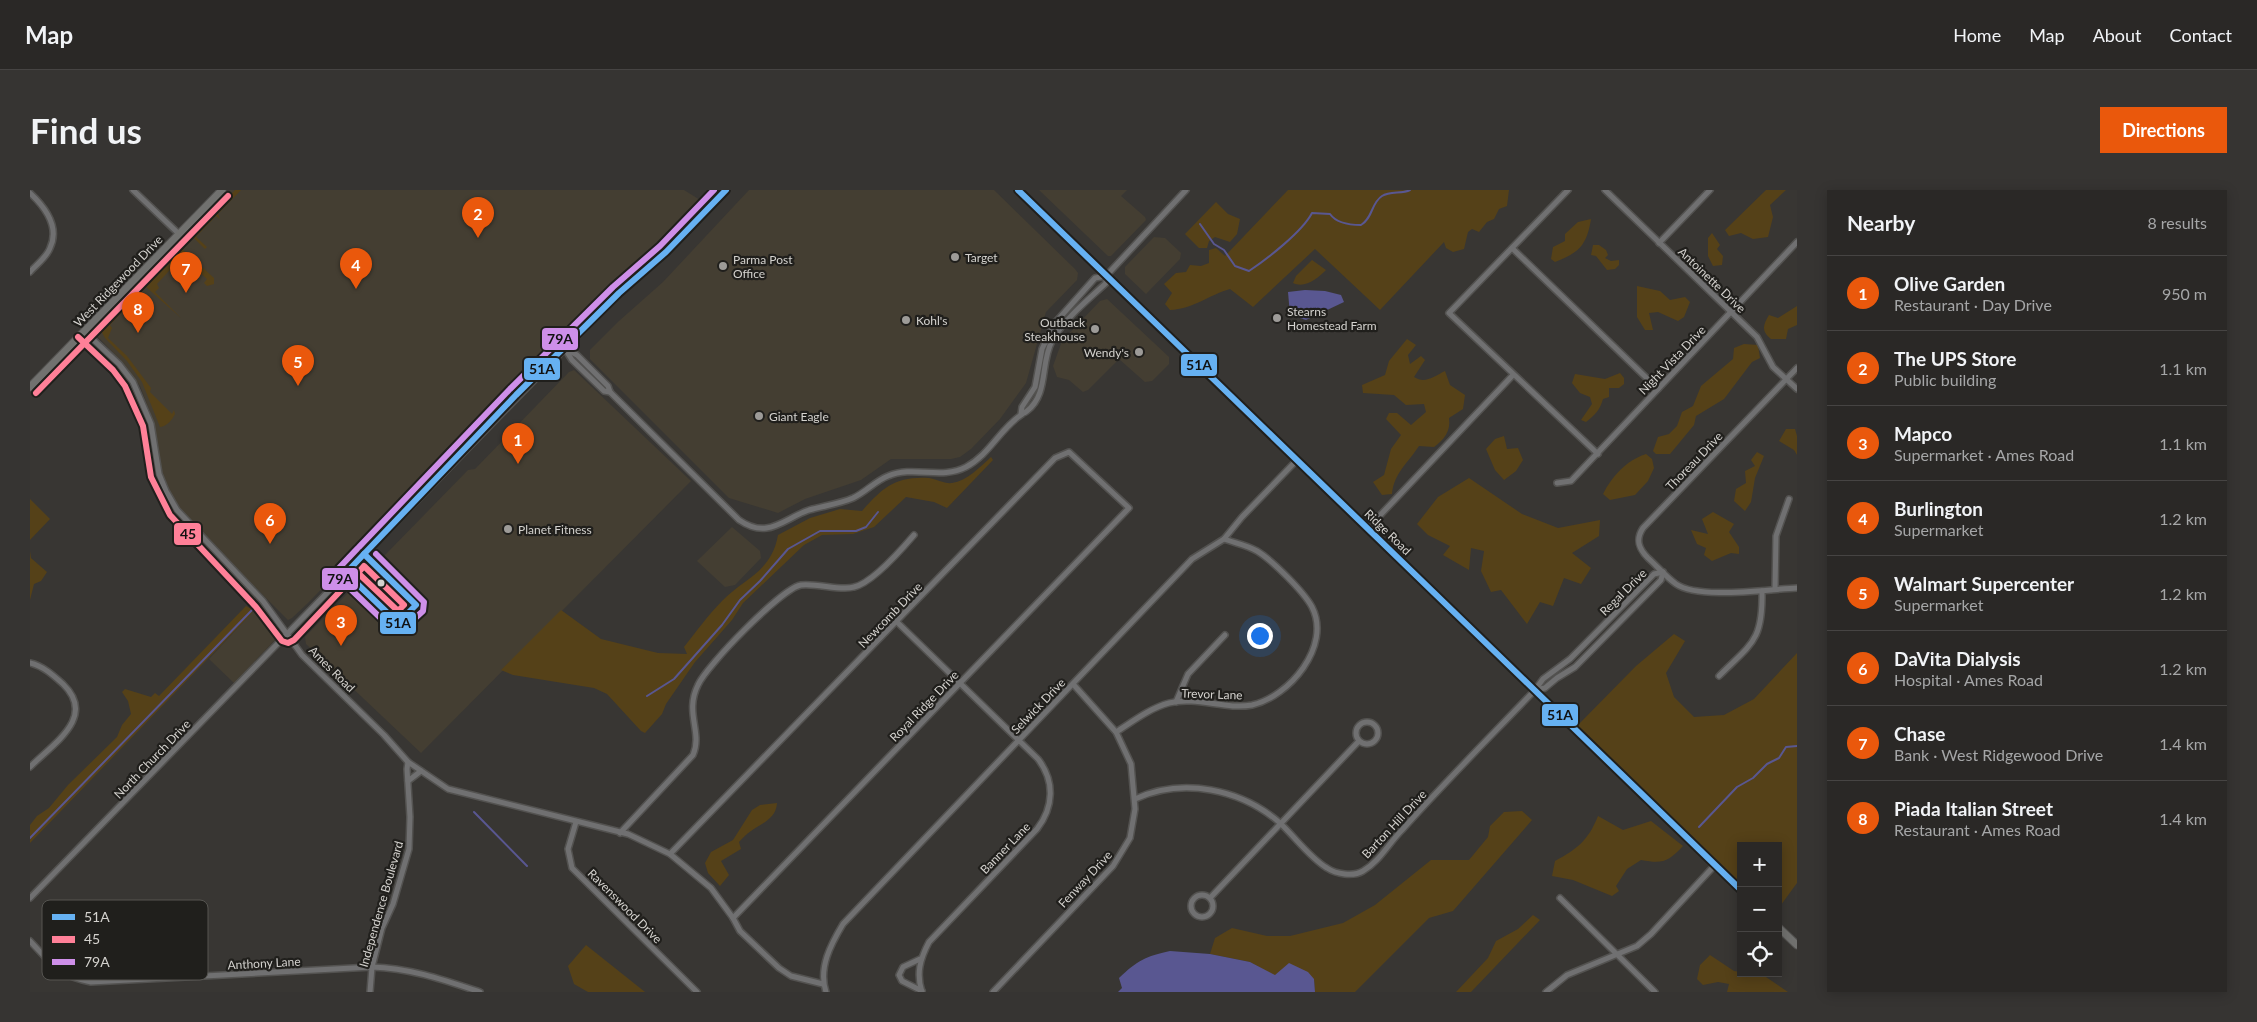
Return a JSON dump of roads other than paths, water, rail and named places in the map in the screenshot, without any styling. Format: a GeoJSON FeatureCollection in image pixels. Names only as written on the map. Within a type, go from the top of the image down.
{"type":"FeatureCollection","features":[{"type":"Feature","properties":{"kind":"main road","name":"West Ridgewood Drive"},"geometry":{"type":"LineString","coordinates":[[30,387],[222,190]]}},
{"type":"Feature","properties":{"kind":"main road","name":"Ridge Road"},"geometry":{"type":"LineString","coordinates":[[1018,190],[1738,887]]}},
{"type":"Feature","properties":{"kind":"main road"},"geometry":{"type":"LineString","coordinates":[[1782,930],[1797,945]]}},
{"type":"Feature","properties":{"kind":"street"},"geometry":{"type":"LineString","coordinates":[[133,190],[179,234]]}},
{"type":"Feature","properties":{"kind":"street","name":"North Church Drive"},"geometry":{"type":"LineString","coordinates":[[30,898],[615,296],[661,256],[726,190]]}},
{"type":"Feature","properties":{"kind":"street"},"geometry":{"type":"LineString","coordinates":[[1021,414],[1022,407],[1035,387],[1042,349],[1054,324],[1095,278],[1106,276],[1186,190]]}},
{"type":"Feature","properties":{"kind":"street"},"geometry":{"type":"LineString","coordinates":[[1568,190],[1449,313],[1598,454]]}},
{"type":"Feature","properties":{"kind":"street","name":"Antoinette Drive"},"geometry":{"type":"LineString","coordinates":[[1605,190],[1757,337],[1769,361],[1797,390]]}},
{"type":"Feature","properties":{"kind":"street"},"geometry":{"type":"LineString","coordinates":[[1659,243],[1710,190]]}},
{"type":"Feature","properties":{"kind":"street"},"geometry":{"type":"LineString","coordinates":[[30,193],[42,204],[51,220],[54,236],[50,249],[30,272]]}},
{"type":"Feature","properties":{"kind":"street","name":"Night Vista Drive"},"geometry":{"type":"LineString","coordinates":[[1557,482],[1571,481],[1598,454],[1797,242]]}},
{"type":"Feature","properties":{"kind":"street"},"geometry":{"type":"LineString","coordinates":[[1512,248],[1658,390]]}},
{"type":"Feature","properties":{"kind":"street"},"geometry":{"type":"LineString","coordinates":[[564,348],[577,355],[608,386],[610,392],[739,520],[745,524],[760,528],[776,527],[804,512],[853,498],[881,479],[897,472],[909,470],[941,473],[958,471],[972,463],[1021,414],[1032,406],[1041,389],[1047,354],[1052,340],[1062,327],[1106,283],[1106,276]]}},
{"type":"Feature","properties":{"kind":"street","name":"Ames Road"},"geometry":{"type":"LineString","coordinates":[[84,331],[119,364],[133,382],[151,424],[159,474],[177,510],[263,601],[302,655],[384,735],[408,762],[448,789],[620,833],[639,839],[670,854],[711,888],[734,918],[740,931],[779,968],[791,976],[823,984]]}},
{"type":"Feature","properties":{"kind":"street","name":"Thoreau Drive"},"geometry":{"type":"LineString","coordinates":[[1663,572],[1639,547],[1638,540],[1641,532],[1797,368]]}},
{"type":"Feature","properties":{"kind":"street"},"geometry":{"type":"LineString","coordinates":[[1368,528],[1513,375]]}},
{"type":"Feature","properties":{"kind":"street","name":"Newcomb Drive"},"geometry":{"type":"LineString","coordinates":[[670,854],[1055,458],[1069,452],[1129,508]]}},
{"type":"Feature","properties":{"kind":"street","name":"Selwick Drive"},"geometry":{"type":"LineString","coordinates":[[823,984],[827,955],[843,924],[1192,559],[1224,540],[1242,517],[1296,461]]}},
{"type":"Feature","properties":{"kind":"street"},"geometry":{"type":"LineString","coordinates":[[1775,589],[1776,536],[1789,500]]}},
{"type":"Feature","properties":{"kind":"street","name":"Royal Ridge Drive"},"geometry":{"type":"LineString","coordinates":[[734,918],[1129,508]]}},
{"type":"Feature","properties":{"kind":"street"},"geometry":{"type":"LineString","coordinates":[[620,833],[693,755],[697,746],[691,705],[697,685],[761,612],[792,588],[801,586],[855,588],[882,570],[914,535]]}},
{"type":"Feature","properties":{"kind":"street","name":"Trevor Lane"},"geometry":{"type":"LineString","coordinates":[[1116,732],[1157,708],[1176,702],[1208,702],[1242,706],[1269,699],[1281,690],[1307,662],[1316,641],[1316,615],[1302,592],[1257,551],[1224,540]]}},
{"type":"Feature","properties":{"kind":"street"},"geometry":{"type":"LineString","coordinates":[[1663,572],[1676,584],[1688,590],[1703,592],[1762,591],[1797,588]]}},
{"type":"Feature","properties":{"kind":"street","name":"Regal Drive"},"geometry":{"type":"LineString","coordinates":[[1663,572],[1661,580],[1574,667],[1545,688],[1535,690],[1543,679],[1570,659],[1590,640],[1654,574],[1663,572]]}},
{"type":"Feature","properties":{"kind":"street"},"geometry":{"type":"LineString","coordinates":[[1719,676],[1754,641],[1760,629],[1762,591]]}},
{"type":"Feature","properties":{"kind":"street","name":"Banner Lane"},"geometry":{"type":"LineString","coordinates":[[897,622],[1038,759],[1047,775],[1051,797],[1046,816],[1037,829],[929,942],[920,959],[919,976],[922,992]]}},
{"type":"Feature","properties":{"kind":"street"},"geometry":{"type":"LineString","coordinates":[[1176,702],[1188,674],[1225,635]]}},
{"type":"Feature","properties":{"kind":"street"},"geometry":{"type":"LineString","coordinates":[[1590,640],[1596,646]]}},
{"type":"Feature","properties":{"kind":"street"},"geometry":{"type":"LineString","coordinates":[[30,663],[38,665],[53,675],[76,700],[76,717],[68,728],[30,767]]}},
{"type":"Feature","properties":{"kind":"street","name":"Fenway Drive"},"geometry":{"type":"LineString","coordinates":[[993,992],[1118,861],[1130,838],[1134,819],[1135,799],[1131,764],[1116,732],[1073,684]]}},
{"type":"Feature","properties":{"kind":"street","name":"Barton Hill Drive"},"geometry":{"type":"LineString","coordinates":[[1135,799],[1150,793],[1175,788],[1213,790],[1246,800],[1281,824],[1327,869],[1349,875],[1362,872],[1374,863],[1400,831],[1535,690]]}},
{"type":"Feature","properties":{"kind":"street"},"geometry":{"type":"LineString","coordinates":[[1369,721],[1376,724],[1379,736],[1374,742],[1367,744],[1360,741],[1356,731],[1359,725],[1369,721]]}},
{"type":"Feature","properties":{"kind":"street"},"geometry":{"type":"LineString","coordinates":[[1210,898],[1360,741]]}},
{"type":"Feature","properties":{"kind":"street","name":"Independence Boulevard"},"geometry":{"type":"LineString","coordinates":[[370,992],[372,967],[382,928],[393,904],[409,850],[408,762]]}},
{"type":"Feature","properties":{"kind":"street"},"geometry":{"type":"LineString","coordinates":[[408,781],[421,770]]}},
{"type":"Feature","properties":{"kind":"street","name":"Ravenswood Drive"},"geometry":{"type":"LineString","coordinates":[[576,822],[568,849],[572,868],[697,992]]}},
{"type":"Feature","properties":{"kind":"street"},"geometry":{"type":"LineString","coordinates":[[1546,992],[1568,976],[1637,946],[1651,934],[1715,865]]}},
{"type":"Feature","properties":{"kind":"street"},"geometry":{"type":"LineString","coordinates":[[1200,895],[1210,898],[1213,904],[1211,914],[1201,918],[1194,915],[1191,908],[1194,898],[1200,895]]}},
{"type":"Feature","properties":{"kind":"street"},"geometry":{"type":"LineString","coordinates":[[1560,898],[1655,992]]}},
{"type":"Feature","properties":{"kind":"street","name":"Anthony Lane"},"geometry":{"type":"LineString","coordinates":[[30,941],[42,953]]}},
{"type":"Feature","properties":{"kind":"street","name":"Banner Lane"},"geometry":{"type":"LineString","coordinates":[[920,959],[903,967],[899,975],[902,981],[922,992]]}},
{"type":"Feature","properties":{"kind":"street","name":"Anthony Lane"},"geometry":{"type":"LineString","coordinates":[[208,976],[372,967],[393,968],[436,977],[480,992]]}},
{"type":"Feature","properties":{"kind":"street","name":"Anthony Lane"},"geometry":{"type":"LineString","coordinates":[[79,980],[92,982],[129,980]]}},
{"type":"Feature","properties":{"kind":"street"},"geometry":{"type":"LineString","coordinates":[[823,984],[826,992]]}},
{"type":"Feature","properties":{"kind":"waterway"},"geometry":{"type":"LineString","coordinates":[[1200,224],[1214,244],[1224,250],[1235,266],[1249,271],[1292,237],[1312,213],[1330,214],[1340,222],[1361,225],[1368,218],[1376,202],[1382,196],[1410,190]]}},
{"type":"Feature","properties":{"kind":"waterway"},"geometry":{"type":"LineString","coordinates":[[647,696],[674,679],[722,625],[740,600],[760,581],[788,549],[820,531],[856,531],[866,527],[878,512]]}},
{"type":"Feature","properties":{"kind":"waterway"},"geometry":{"type":"LineString","coordinates":[[30,838],[252,610]]}},
{"type":"Feature","properties":{"kind":"waterway"},"geometry":{"type":"LineString","coordinates":[[1699,827],[1737,787],[1753,778],[1767,764],[1779,758],[1786,747],[1797,746]]}},
{"type":"Feature","properties":{"kind":"waterway"},"geometry":{"type":"LineString","coordinates":[[474,812],[527,866]]}},
{"type":"Feature","properties":{"kind":"place","name":"The UPS Store"},"geometry":{"type":"Point","coordinates":[478,238]}},
{"type":"Feature","properties":{"kind":"place","name":"Target"},"geometry":{"type":"Point","coordinates":[955,257]}},
{"type":"Feature","properties":{"kind":"place","name":"Parma Post Office"},"geometry":{"type":"Point","coordinates":[723,266]}},
{"type":"Feature","properties":{"kind":"place","name":"Burlington"},"geometry":{"type":"Point","coordinates":[356,289]}},
{"type":"Feature","properties":{"kind":"place","name":"Chase"},"geometry":{"type":"Point","coordinates":[186,293]}},
{"type":"Feature","properties":{"kind":"place","name":"Stearns Homestead Farm"},"geometry":{"type":"Point","coordinates":[1277,318]}},
{"type":"Feature","properties":{"kind":"place","name":"Kohl's"},"geometry":{"type":"Point","coordinates":[906,320]}},
{"type":"Feature","properties":{"kind":"place","name":"Outback Steakhouse"},"geometry":{"type":"Point","coordinates":[1095,329]}},
{"type":"Feature","properties":{"kind":"place","name":"Piada Italian Street"},"geometry":{"type":"Point","coordinates":[138,333]}},
{"type":"Feature","properties":{"kind":"place","name":"Wendy's"},"geometry":{"type":"Point","coordinates":[1139,352]}},
{"type":"Feature","properties":{"kind":"place","name":"Walmart Supercenter"},"geometry":{"type":"Point","coordinates":[298,386]}},
{"type":"Feature","properties":{"kind":"place","name":"Giant Eagle"},"geometry":{"type":"Point","coordinates":[759,416]}},
{"type":"Feature","properties":{"kind":"place","name":"Olive Garden"},"geometry":{"type":"Point","coordinates":[518,464]}},
{"type":"Feature","properties":{"kind":"place","name":"Planet Fitness"},"geometry":{"type":"Point","coordinates":[508,529]}},
{"type":"Feature","properties":{"kind":"place","name":"DaVita Dialysis"},"geometry":{"type":"Point","coordinates":[270,544]}},
{"type":"Feature","properties":{"kind":"place","name":"Mapco"},"geometry":{"type":"Point","coordinates":[341,646]}}]}
